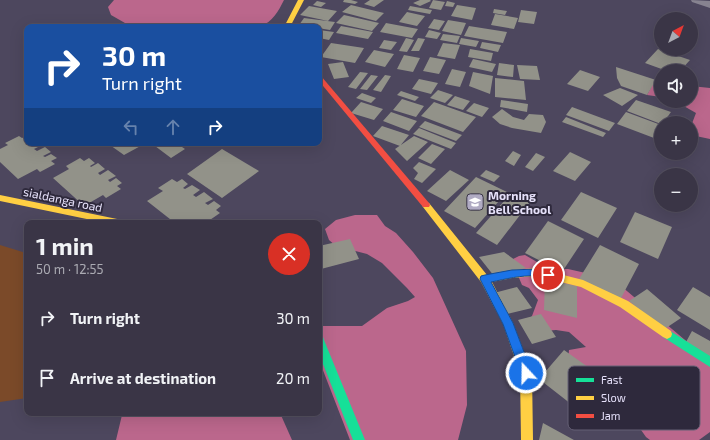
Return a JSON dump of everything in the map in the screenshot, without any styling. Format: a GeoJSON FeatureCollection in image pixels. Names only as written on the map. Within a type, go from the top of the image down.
{"type":"FeatureCollection","features":[{"type":"Feature","properties":{"kind":"street"},"geometry":{"type":"LineString","coordinates":[[289,24],[301,0]]}},
{"type":"Feature","properties":{"kind":"street"},"geometry":{"type":"LineString","coordinates":[[696,0],[710,5]]}},
{"type":"Feature","properties":{"kind":"street"},"geometry":{"type":"LineString","coordinates":[[322,81],[407,182],[485,279],[508,323],[526,373],[527,440]]}},
{"type":"Feature","properties":{"kind":"street","name":"sialdanga road"},"geometry":{"type":"LineString","coordinates":[[0,198],[107,220]]}},
{"type":"Feature","properties":{"kind":"street"},"geometry":{"type":"LineString","coordinates":[[485,279],[512,274],[536,272],[583,284],[624,304],[663,332],[710,362]]}},
{"type":"Feature","properties":{"kind":"street"},"geometry":{"type":"LineString","coordinates":[[322,348],[359,440]]}},
{"type":"Feature","properties":{"kind":"shaded area"},"geometry":{"type":"Polygon","coordinates":[[[114,0],[284,0],[275,16],[265,24],[127,24],[111,15],[108,7],[114,0]]]}},
{"type":"Feature","properties":{"kind":"shaded area"},"geometry":{"type":"Polygon","coordinates":[[[654,82],[654,96],[647,95],[654,82]]]}},
{"type":"Feature","properties":{"kind":"shaded area"},"geometry":{"type":"Polygon","coordinates":[[[698,87],[710,88],[710,139],[698,136],[698,116],[695,116],[696,113],[687,108],[698,108],[698,87]]]}},
{"type":"Feature","properties":{"kind":"shaded area"},"geometry":{"type":"Polygon","coordinates":[[[355,215],[377,215],[385,226],[396,233],[413,252],[433,278],[466,351],[467,405],[458,440],[350,440],[322,368],[322,326],[362,326],[387,308],[415,297],[382,263],[367,254],[336,246],[329,240],[325,229],[336,220],[355,215]]]}},
{"type":"Feature","properties":{"kind":"shaded area"},"geometry":{"type":"Polygon","coordinates":[[[0,245],[24,252],[24,398],[0,402],[0,245]]]}},
{"type":"Feature","properties":{"kind":"shaded area"},"geometry":{"type":"Polygon","coordinates":[[[525,255],[549,269],[568,269],[599,276],[621,286],[704,356],[710,365],[710,432],[699,440],[650,440],[641,430],[700,430],[700,366],[568,366],[568,382],[566,381],[569,350],[586,347],[569,332],[556,330],[544,331],[527,322],[532,316],[538,300],[529,288],[522,285],[514,266],[513,259],[525,255]]]}},
{"type":"Feature","properties":{"kind":"shaded area"},"geometry":{"type":"Polygon","coordinates":[[[122,416],[281,416],[292,440],[116,440],[122,416]]]}},
{"type":"Feature","properties":{"kind":"building"},"geometry":{"type":"Polygon","coordinates":[[[344,0],[358,2],[355,4],[343,2],[344,0]]]}},
{"type":"Feature","properties":{"kind":"building"},"geometry":{"type":"Polygon","coordinates":[[[370,0],[384,0],[374,7],[364,4],[370,0]]]}},
{"type":"Feature","properties":{"kind":"building"},"geometry":{"type":"Polygon","coordinates":[[[420,0],[431,1],[420,6],[413,3],[420,0]]]}},
{"type":"Feature","properties":{"kind":"building"},"geometry":{"type":"Polygon","coordinates":[[[433,0],[445,2],[441,10],[429,8],[433,0]]]}},
{"type":"Feature","properties":{"kind":"building"},"geometry":{"type":"Polygon","coordinates":[[[317,1],[326,3],[321,7],[313,5],[317,1]]]}},
{"type":"Feature","properties":{"kind":"building"},"geometry":{"type":"Polygon","coordinates":[[[447,1],[455,3],[453,7],[445,6],[447,1]]]}},
{"type":"Feature","properties":{"kind":"building"},"geometry":{"type":"Polygon","coordinates":[[[351,5],[384,13],[376,21],[342,12],[351,5]]]}},
{"type":"Feature","properties":{"kind":"building"},"geometry":{"type":"Polygon","coordinates":[[[457,5],[476,8],[472,20],[451,16],[457,5]]]}},
{"type":"Feature","properties":{"kind":"building"},"geometry":{"type":"Polygon","coordinates":[[[309,6],[337,11],[328,21],[300,15],[309,6]]]}},
{"type":"Feature","properties":{"kind":"building"},"geometry":{"type":"Polygon","coordinates":[[[410,6],[432,10],[430,14],[408,10],[410,6]]]}},
{"type":"Feature","properties":{"kind":"building"},"geometry":{"type":"Polygon","coordinates":[[[494,9],[507,11],[505,15],[493,13],[494,9]]]}},
{"type":"Feature","properties":{"kind":"building"},"geometry":{"type":"Polygon","coordinates":[[[521,10],[537,12],[534,24],[518,22],[521,10]]]}},
{"type":"Feature","properties":{"kind":"building"},"geometry":{"type":"Polygon","coordinates":[[[407,12],[425,16],[417,26],[399,22],[407,12]]]}},
{"type":"Feature","properties":{"kind":"building"},"geometry":{"type":"Polygon","coordinates":[[[495,14],[518,18],[514,29],[491,25],[495,14]]]}},
{"type":"Feature","properties":{"kind":"building"},"geometry":{"type":"Polygon","coordinates":[[[344,15],[379,23],[372,31],[336,23],[344,15]]]}},
{"type":"Feature","properties":{"kind":"building"},"geometry":{"type":"Polygon","coordinates":[[[304,18],[335,22],[330,30],[322,29],[322,24],[300,24],[304,18]]]}},
{"type":"Feature","properties":{"kind":"building"},"geometry":{"type":"Polygon","coordinates":[[[434,19],[445,21],[439,30],[428,28],[434,19]]]}},
{"type":"Feature","properties":{"kind":"building"},"geometry":{"type":"Polygon","coordinates":[[[448,20],[466,23],[461,35],[442,31],[448,20]]]}},
{"type":"Feature","properties":{"kind":"building"},"geometry":{"type":"Polygon","coordinates":[[[386,23],[418,29],[412,38],[380,32],[386,23]]]}},
{"type":"Feature","properties":{"kind":"building"},"geometry":{"type":"Polygon","coordinates":[[[341,26],[373,32],[368,39],[336,33],[341,26]]]}},
{"type":"Feature","properties":{"kind":"building"},"geometry":{"type":"Polygon","coordinates":[[[469,26],[507,32],[503,43],[464,36],[469,26]]]}},
{"type":"Feature","properties":{"kind":"building"},"geometry":{"type":"Polygon","coordinates":[[[322,30],[334,32],[329,40],[322,39],[322,30]]]}},
{"type":"Feature","properties":{"kind":"building"},"geometry":{"type":"Polygon","coordinates":[[[429,30],[441,33],[437,39],[425,37],[429,30]]]}},
{"type":"Feature","properties":{"kind":"building"},"geometry":{"type":"Polygon","coordinates":[[[443,34],[460,36],[457,43],[440,40],[443,34]]]}},
{"type":"Feature","properties":{"kind":"building"},"geometry":{"type":"Polygon","coordinates":[[[406,38],[414,40],[407,52],[399,51],[406,38]]]}},
{"type":"Feature","properties":{"kind":"building"},"geometry":{"type":"Polygon","coordinates":[[[418,38],[425,39],[419,51],[411,51],[418,38]]]}},
{"type":"Feature","properties":{"kind":"building"},"geometry":{"type":"Polygon","coordinates":[[[461,38],[479,41],[476,47],[459,44],[461,38]]]}},
{"type":"Feature","properties":{"kind":"building"},"geometry":{"type":"Polygon","coordinates":[[[384,40],[397,42],[391,50],[379,48],[384,40]]]}},
{"type":"Feature","properties":{"kind":"building"},"geometry":{"type":"Polygon","coordinates":[[[482,42],[501,45],[498,52],[480,48],[482,42]]]}},
{"type":"Feature","properties":{"kind":"building"},"geometry":{"type":"Polygon","coordinates":[[[331,43],[364,48],[355,63],[322,57],[331,43]]]}},
{"type":"Feature","properties":{"kind":"building"},"geometry":{"type":"Polygon","coordinates":[[[443,43],[460,45],[455,59],[437,56],[443,43]]]}},
{"type":"Feature","properties":{"kind":"building"},"geometry":{"type":"Polygon","coordinates":[[[470,49],[493,53],[491,61],[468,57],[470,49]]]}},
{"type":"Feature","properties":{"kind":"building"},"geometry":{"type":"Polygon","coordinates":[[[374,50],[394,54],[385,67],[365,62],[374,50]]]}},
{"type":"Feature","properties":{"kind":"building"},"geometry":{"type":"Polygon","coordinates":[[[654,53],[654,56],[678,56],[690,60],[686,64],[654,64],[654,66],[645,63],[654,53]]]}},
{"type":"Feature","properties":{"kind":"building"},"geometry":{"type":"Polygon","coordinates":[[[404,55],[420,58],[413,72],[397,69],[404,55]]]}},
{"type":"Feature","properties":{"kind":"building"},"geometry":{"type":"Polygon","coordinates":[[[430,57],[446,60],[439,74],[423,71],[430,57]]]}},
{"type":"Feature","properties":{"kind":"building"},"geometry":{"type":"Polygon","coordinates":[[[473,59],[496,64],[492,72],[469,67],[473,59]]]}},
{"type":"Feature","properties":{"kind":"building"},"geometry":{"type":"Polygon","coordinates":[[[343,62],[349,77],[334,79],[328,64],[343,62]]]}},
{"type":"Feature","properties":{"kind":"building"},"geometry":{"type":"Polygon","coordinates":[[[499,63],[514,65],[513,77],[497,75],[499,63]]]}},
{"type":"Feature","properties":{"kind":"building"},"geometry":{"type":"Polygon","coordinates":[[[517,65],[537,66],[540,80],[520,79],[517,65]]]}},
{"type":"Feature","properties":{"kind":"building"},"geometry":{"type":"Polygon","coordinates":[[[616,67],[654,79],[654,83],[647,95],[621,86],[617,78],[616,67]]]}},
{"type":"Feature","properties":{"kind":"building"},"geometry":{"type":"Polygon","coordinates":[[[452,69],[466,72],[460,87],[445,84],[452,69]]]}},
{"type":"Feature","properties":{"kind":"building"},"geometry":{"type":"Polygon","coordinates":[[[580,70],[600,77],[588,91],[567,84],[580,70]]]}},
{"type":"Feature","properties":{"kind":"building"},"geometry":{"type":"Polygon","coordinates":[[[360,72],[368,73],[356,89],[348,87],[360,72]]]}},
{"type":"Feature","properties":{"kind":"building"},"geometry":{"type":"Polygon","coordinates":[[[473,72],[493,76],[490,94],[469,86],[473,72]]]}},
{"type":"Feature","properties":{"kind":"building"},"geometry":{"type":"Polygon","coordinates":[[[371,75],[378,76],[367,90],[360,89],[371,75]]]}},
{"type":"Feature","properties":{"kind":"building"},"geometry":{"type":"Polygon","coordinates":[[[385,75],[391,76],[381,92],[373,90],[385,75]]]}},
{"type":"Feature","properties":{"kind":"building"},"geometry":{"type":"Polygon","coordinates":[[[495,78],[524,81],[526,100],[495,97],[495,78]]]}},
{"type":"Feature","properties":{"kind":"building"},"geometry":{"type":"Polygon","coordinates":[[[419,79],[438,83],[431,94],[412,89],[419,79]]]}},
{"type":"Feature","properties":{"kind":"building"},"geometry":{"type":"Polygon","coordinates":[[[620,88],[638,95],[622,106],[603,95],[620,88]]]}},
{"type":"Feature","properties":{"kind":"building"},"geometry":{"type":"Polygon","coordinates":[[[438,90],[453,95],[445,103],[430,98],[438,90]]]}},
{"type":"Feature","properties":{"kind":"building"},"geometry":{"type":"Polygon","coordinates":[[[401,91],[419,97],[415,101],[397,95],[401,91]]]}},
{"type":"Feature","properties":{"kind":"building"},"geometry":{"type":"Polygon","coordinates":[[[362,93],[376,98],[371,103],[356,98],[362,93]]]}},
{"type":"Feature","properties":{"kind":"building"},"geometry":{"type":"Polygon","coordinates":[[[455,96],[470,101],[463,110],[447,105],[455,96]]]}},
{"type":"Feature","properties":{"kind":"building"},"geometry":{"type":"Polygon","coordinates":[[[402,99],[424,106],[416,117],[393,110],[402,99]]]}},
{"type":"Feature","properties":{"kind":"building"},"geometry":{"type":"Polygon","coordinates":[[[501,100],[528,104],[527,112],[500,107],[501,100]]]}},
{"type":"Feature","properties":{"kind":"building"},"geometry":{"type":"Polygon","coordinates":[[[636,100],[654,106],[654,108],[659,108],[671,112],[668,116],[654,116],[654,121],[627,111],[636,100]]]}},
{"type":"Feature","properties":{"kind":"building"},"geometry":{"type":"Polygon","coordinates":[[[361,102],[383,109],[374,120],[351,113],[361,102]]]}},
{"type":"Feature","properties":{"kind":"building"},"geometry":{"type":"Polygon","coordinates":[[[434,102],[476,117],[463,132],[421,116],[434,102]]]}},
{"type":"Feature","properties":{"kind":"building"},"geometry":{"type":"Polygon","coordinates":[[[474,103],[489,108],[482,117],[466,111],[474,103]]]}},
{"type":"Feature","properties":{"kind":"building"},"geometry":{"type":"Polygon","coordinates":[[[572,107],[615,123],[609,131],[566,115],[572,107]]]}},
{"type":"Feature","properties":{"kind":"building"},"geometry":{"type":"Polygon","coordinates":[[[502,109],[513,117],[524,120],[529,114],[543,115],[546,122],[541,133],[512,128],[500,124],[492,117],[502,109]]]}},
{"type":"Feature","properties":{"kind":"building"},"geometry":{"type":"Polygon","coordinates":[[[391,112],[417,121],[409,131],[383,121],[391,112]]]}},
{"type":"Feature","properties":{"kind":"building"},"geometry":{"type":"Polygon","coordinates":[[[626,112],[654,122],[654,138],[617,124],[626,112]]]}},
{"type":"Feature","properties":{"kind":"building"},"geometry":{"type":"Polygon","coordinates":[[[566,117],[606,133],[603,137],[562,122],[566,117]]]}},
{"type":"Feature","properties":{"kind":"building"},"geometry":{"type":"Polygon","coordinates":[[[425,121],[462,135],[456,141],[419,127],[425,121]]]}},
{"type":"Feature","properties":{"kind":"building"},"geometry":{"type":"Polygon","coordinates":[[[382,126],[409,135],[400,146],[373,136],[382,126]]]}},
{"type":"Feature","properties":{"kind":"building"},"geometry":{"type":"Polygon","coordinates":[[[419,128],[456,143],[451,149],[413,134],[419,128]]]}},
{"type":"Feature","properties":{"kind":"building"},"geometry":{"type":"Polygon","coordinates":[[[19,136],[22,138],[24,137],[24,146],[40,146],[34,149],[37,151],[45,147],[51,152],[43,156],[45,157],[51,154],[57,158],[51,161],[55,164],[40,172],[37,169],[18,179],[0,162],[0,149],[8,145],[5,143],[19,136]]]}},
{"type":"Feature","properties":{"kind":"building"},"geometry":{"type":"Polygon","coordinates":[[[414,136],[428,142],[407,161],[395,149],[414,136]]]}},
{"type":"Feature","properties":{"kind":"building"},"geometry":{"type":"Polygon","coordinates":[[[432,144],[445,149],[431,164],[418,158],[432,144]]]}},
{"type":"Feature","properties":{"kind":"building"},"geometry":{"type":"Polygon","coordinates":[[[111,146],[140,146],[124,155],[111,146]]]}},
{"type":"Feature","properties":{"kind":"building"},"geometry":{"type":"Polygon","coordinates":[[[155,146],[184,146],[182,147],[185,149],[171,158],[155,146]]]}},
{"type":"Feature","properties":{"kind":"building"},"geometry":{"type":"Polygon","coordinates":[[[222,149],[259,171],[222,198],[187,174],[222,149]]]}},
{"type":"Feature","properties":{"kind":"building"},"geometry":{"type":"Polygon","coordinates":[[[513,151],[521,155],[514,166],[505,161],[513,151]]]}},
{"type":"Feature","properties":{"kind":"building"},"geometry":{"type":"Polygon","coordinates":[[[570,152],[591,162],[575,181],[553,171],[570,152]]]}},
{"type":"Feature","properties":{"kind":"building"},"geometry":{"type":"Polygon","coordinates":[[[536,153],[545,157],[533,171],[525,167],[536,153]]]}},
{"type":"Feature","properties":{"kind":"building"},"geometry":{"type":"Polygon","coordinates":[[[80,158],[84,161],[89,158],[95,163],[90,166],[91,167],[98,163],[105,169],[98,173],[100,175],[108,170],[116,176],[108,180],[110,182],[116,178],[122,183],[117,186],[121,189],[106,198],[103,195],[84,206],[53,178],[69,169],[66,166],[80,158]]]}},
{"type":"Feature","properties":{"kind":"building"},"geometry":{"type":"Polygon","coordinates":[[[419,162],[436,169],[422,183],[414,179],[418,173],[413,168],[419,162]]]}},
{"type":"Feature","properties":{"kind":"building"},"geometry":{"type":"Polygon","coordinates":[[[450,170],[469,180],[446,201],[427,191],[450,170]]]}},
{"type":"Feature","properties":{"kind":"building"},"geometry":{"type":"Polygon","coordinates":[[[486,170],[500,176],[494,182],[480,176],[486,170]]]}},
{"type":"Feature","properties":{"kind":"building","name":"Morning Bell School"},"geometry":{"type":"Polygon","coordinates":[[[476,177],[507,192],[475,228],[444,211],[476,177]]]}},
{"type":"Feature","properties":{"kind":"building"},"geometry":{"type":"Polygon","coordinates":[[[172,179],[177,182],[182,179],[188,184],[183,188],[185,189],[192,185],[200,190],[193,195],[196,197],[204,192],[213,199],[205,203],[208,205],[214,201],[221,206],[216,210],[220,213],[210,220],[171,220],[147,201],[163,191],[158,188],[172,179]]]}},
{"type":"Feature","properties":{"kind":"building"},"geometry":{"type":"Polygon","coordinates":[[[581,192],[617,208],[598,238],[561,220],[581,192]]]}},
{"type":"Feature","properties":{"kind":"building"},"geometry":{"type":"Polygon","coordinates":[[[511,193],[530,202],[497,245],[476,233],[511,193]]]}},
{"type":"Feature","properties":{"kind":"building"},"geometry":{"type":"Polygon","coordinates":[[[635,212],[672,227],[658,259],[620,242],[635,212]]]}},
{"type":"Feature","properties":{"kind":"building"},"geometry":{"type":"Polygon","coordinates":[[[548,221],[584,239],[562,272],[525,253],[548,221]]]}},
{"type":"Feature","properties":{"kind":"building"},"geometry":{"type":"Polygon","coordinates":[[[350,239],[359,259],[322,269],[322,245],[350,239]]]}},
{"type":"Feature","properties":{"kind":"building"},"geometry":{"type":"Polygon","coordinates":[[[600,245],[639,264],[620,300],[579,279],[600,245]]]}},
{"type":"Feature","properties":{"kind":"building"},"geometry":{"type":"Polygon","coordinates":[[[504,252],[526,268],[494,276],[479,257],[504,252]]]}},
{"type":"Feature","properties":{"kind":"building"},"geometry":{"type":"Polygon","coordinates":[[[545,279],[577,286],[577,318],[544,310],[545,279]]]}},
{"type":"Feature","properties":{"kind":"building"},"geometry":{"type":"Polygon","coordinates":[[[517,287],[532,308],[507,314],[494,293],[517,287]]]}},
{"type":"Feature","properties":{"kind":"building"},"geometry":{"type":"Polygon","coordinates":[[[693,287],[710,297],[710,330],[677,310],[693,287]]]}},
{"type":"Feature","properties":{"kind":"building"},"geometry":{"type":"Polygon","coordinates":[[[647,289],[681,318],[663,330],[629,301],[647,289]]]}},
{"type":"Feature","properties":{"kind":"building"},"geometry":{"type":"Polygon","coordinates":[[[541,314],[556,337],[532,344],[518,320],[541,314]]]}},
{"type":"Feature","properties":{"kind":"building"},"geometry":{"type":"Polygon","coordinates":[[[692,331],[710,341],[710,357],[686,342],[692,331]]]}},
{"type":"Feature","properties":{"kind":"building"},"geometry":{"type":"Polygon","coordinates":[[[564,350],[587,366],[568,366],[568,402],[539,379],[564,350]]]}},
{"type":"Feature","properties":{"kind":"building"},"geometry":{"type":"Polygon","coordinates":[[[543,423],[574,440],[539,440],[543,423]]]}},
{"type":"Feature","properties":{"kind":"traffic: fast"},"geometry":{"type":"LineString","coordinates":[[667,334],[710,362]]}},
{"type":"Feature","properties":{"kind":"traffic: fast"},"geometry":{"type":"LineString","coordinates":[[322,348],[359,440]]}},
{"type":"Feature","properties":{"kind":"traffic: slow"},"geometry":{"type":"LineString","coordinates":[[289,24],[301,0]]}},
{"type":"Feature","properties":{"kind":"traffic: slow"},"geometry":{"type":"LineString","coordinates":[[0,198],[107,220]]}},
{"type":"Feature","properties":{"kind":"traffic: slow"},"geometry":{"type":"LineString","coordinates":[[426,205],[485,279],[508,323],[526,373],[527,440]]}},
{"type":"Feature","properties":{"kind":"traffic: slow"},"geometry":{"type":"LineString","coordinates":[[485,279],[512,274],[536,272],[583,284],[624,304],[667,334]]}},
{"type":"Feature","properties":{"kind":"traffic: jam"},"geometry":{"type":"LineString","coordinates":[[322,81],[426,205]]}},
{"type":"Feature","properties":{"kind":"place","name":"Morning Bell School"},"geometry":{"type":"Point","coordinates":[475,202]}},
{"type":"Feature","properties":{"kind":"route"},"geometry":{"type":"LineString","coordinates":[[526,373],[508,323],[485,279],[512,274],[536,272],[548,275]]}}]}
